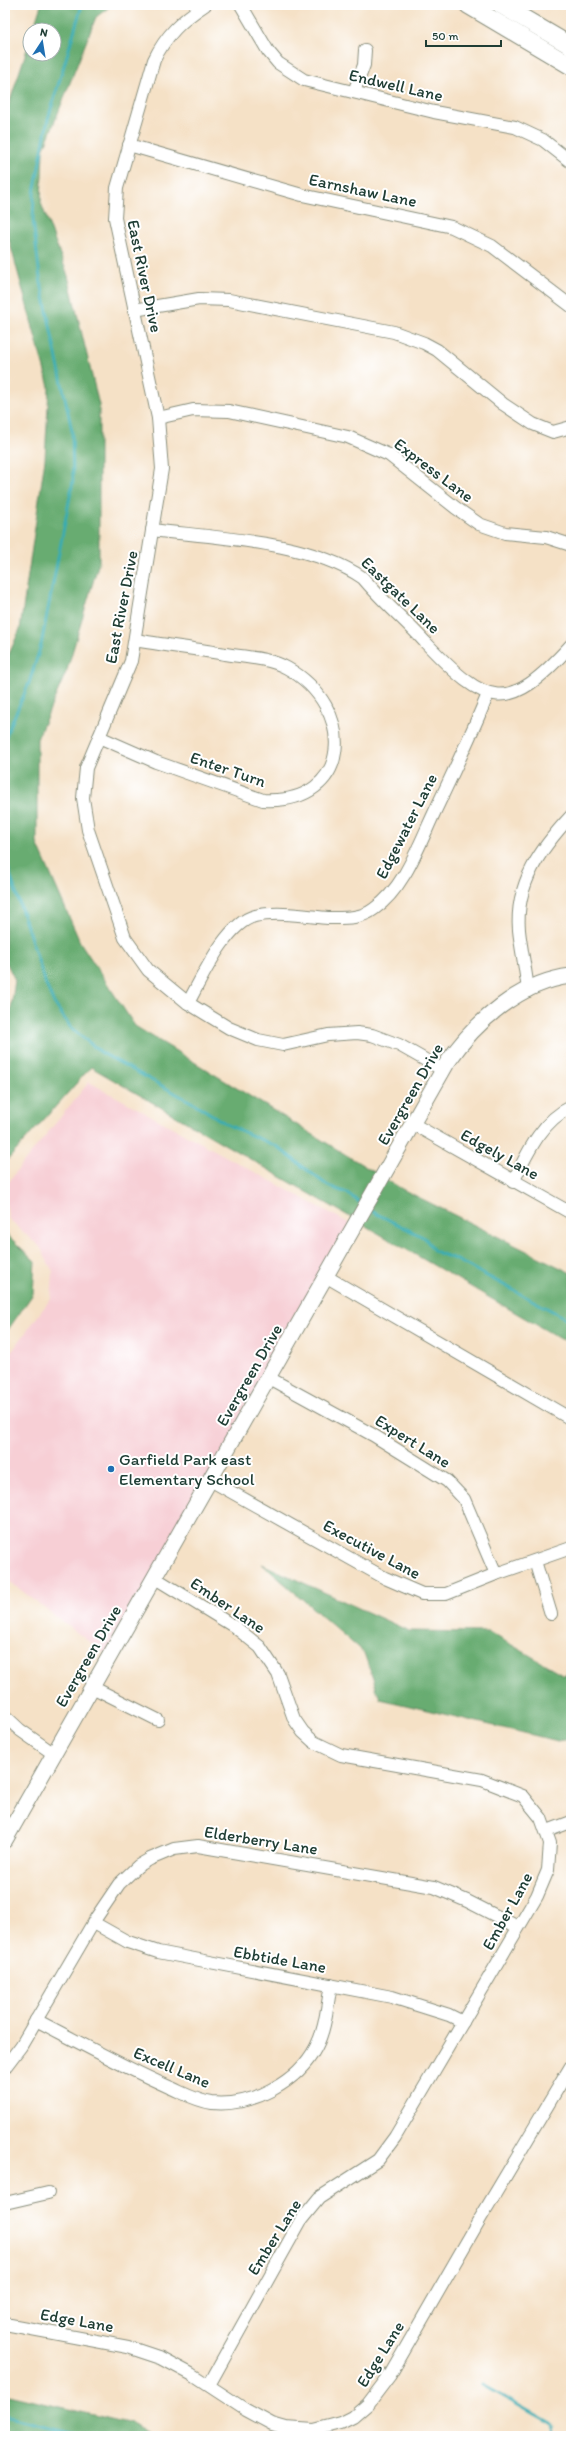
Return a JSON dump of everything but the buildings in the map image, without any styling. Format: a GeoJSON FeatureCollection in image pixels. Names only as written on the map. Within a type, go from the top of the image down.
{"type":"FeatureCollection","features":[{"type":"Feature","properties":{"kind":"main road"},"geometry":{"type":"LineString","coordinates":[[468,5],[505,11],[571,46]]}},
{"type":"Feature","properties":{"kind":"main road"},"geometry":{"type":"LineString","coordinates":[[505,11],[571,66]]}},
{"type":"Feature","properties":{"kind":"street","name":"East River Drive"},"geometry":{"type":"LineString","coordinates":[[205,5],[175,28],[160,48],[149,74],[117,188],[115,218],[158,418],[162,469],[131,661],[86,768],[83,798],[88,830],[119,924],[134,951],[148,970],[188,1003],[229,1028],[258,1040],[283,1045],[328,1035],[357,1033],[372,1034],[399,1045],[443,1070]]}},
{"type":"Feature","properties":{"kind":"street","name":"Endwell Lane"},"geometry":{"type":"LineString","coordinates":[[241,5],[268,51],[278,63],[290,72],[314,83],[434,112],[515,127],[543,140],[571,162]]}},
{"type":"Feature","properties":{"kind":"street"},"geometry":{"type":"LineString","coordinates":[[354,92],[364,64],[365,50]]}},
{"type":"Feature","properties":{"kind":"street","name":"Earnshaw Lane"},"geometry":{"type":"LineString","coordinates":[[129,145],[302,195],[452,227],[492,246],[571,306]]}},
{"type":"Feature","properties":{"kind":"street"},"geometry":{"type":"LineString","coordinates":[[134,310],[199,299],[229,300],[394,332],[424,342],[437,350],[503,404],[534,424],[553,432],[571,427]]}},
{"type":"Feature","properties":{"kind":"street","name":"Express Lane"},"geometry":{"type":"LineString","coordinates":[[158,418],[193,410],[229,411],[348,437],[389,455],[456,508],[479,524],[505,533],[546,537],[571,545]]}},
{"type":"Feature","properties":{"kind":"street","name":"Eastgate Lane"},"geometry":{"type":"LineString","coordinates":[[152,530],[267,545],[335,561],[363,578],[454,672],[476,689],[488,694]]}},
{"type":"Feature","properties":{"kind":"street","name":"Enter Turn"},"geometry":{"type":"LineString","coordinates":[[99,737],[156,762],[263,800],[278,801],[305,792],[317,785],[332,763],[337,737],[330,711],[323,700],[305,680],[286,667],[254,658],[135,640]]}},
{"type":"Feature","properties":{"kind":"street"},"geometry":{"type":"LineString","coordinates":[[488,694],[517,691],[530,685],[571,645]]}},
{"type":"Feature","properties":{"kind":"street","name":"Edgewater Lane"},"geometry":{"type":"LineString","coordinates":[[188,1003],[217,951],[233,931],[248,920],[254,917],[273,914],[350,918],[363,915],[384,901],[400,879],[418,845],[488,694]]}},
{"type":"Feature","properties":{"kind":"street"},"geometry":{"type":"LineString","coordinates":[[528,990],[519,929],[520,902],[530,871],[541,852],[571,816]]}},
{"type":"Feature","properties":{"kind":"street","name":"Evergreen Drive"},"geometry":{"type":"LineString","coordinates":[[5,1840],[327,1277],[443,1070],[462,1042],[485,1018],[528,990],[571,976]]}},
{"type":"Feature","properties":{"kind":"street"},"geometry":{"type":"LineString","coordinates":[[513,1182],[531,1146],[559,1114],[571,1107]]}},
{"type":"Feature","properties":{"kind":"street","name":"Edgely Lane"},"geometry":{"type":"LineString","coordinates":[[413,1124],[513,1182],[571,1213]]}},
{"type":"Feature","properties":{"kind":"street"},"geometry":{"type":"LineString","coordinates":[[327,1277],[571,1419]]}},
{"type":"Feature","properties":{"kind":"street","name":"Expert Lane"},"geometry":{"type":"LineString","coordinates":[[269,1378],[373,1435],[447,1481],[464,1499],[496,1574]]}},
{"type":"Feature","properties":{"kind":"street","name":"Executive Lane"},"geometry":{"type":"LineString","coordinates":[[210,1480],[385,1578],[422,1594],[446,1594],[496,1574],[571,1548]]}},
{"type":"Feature","properties":{"kind":"street"},"geometry":{"type":"LineString","coordinates":[[535,1561],[550,1614]]}},
{"type":"Feature","properties":{"kind":"street","name":"Ember Lane"},"geometry":{"type":"LineString","coordinates":[[155,1578],[235,1627],[260,1647],[278,1674],[294,1718],[302,1732],[314,1742],[342,1755],[482,1780],[523,1796],[541,1818],[547,1831],[550,1843],[548,1870],[537,1896],[395,2137],[378,2160],[319,2198],[301,2220],[209,2385]]}},
{"type":"Feature","properties":{"kind":"street"},"geometry":{"type":"LineString","coordinates":[[92,1687],[158,1720]]}},
{"type":"Feature","properties":{"kind":"street"},"geometry":{"type":"LineString","coordinates":[[5,1716],[20,1730],[54,1754]]}},
{"type":"Feature","properties":{"kind":"street"},"geometry":{"type":"LineString","coordinates":[[547,1831],[571,1822]]}},
{"type":"Feature","properties":{"kind":"street","name":"Elderberry Lane"},"geometry":{"type":"LineString","coordinates":[[5,2067],[13,2059],[111,1895],[138,1866],[174,1849],[198,1846],[434,1887],[453,1894],[518,1927]]}},
{"type":"Feature","properties":{"kind":"street","name":"Ebbtide Lane"},"geometry":{"type":"LineString","coordinates":[[94,1923],[128,1942],[174,1956],[331,1985],[419,2004],[463,2022]]}},
{"type":"Feature","properties":{"kind":"street","name":"Excell Lane"},"geometry":{"type":"LineString","coordinates":[[36,2020],[100,2054],[184,2094],[211,2103],[238,2102],[266,2093],[291,2078],[310,2058],[321,2034],[331,1985]]}},
{"type":"Feature","properties":{"kind":"street","name":"Edge Lane"},"geometry":{"type":"LineString","coordinates":[[5,2324],[128,2347],[176,2365],[266,2421],[300,2431],[328,2427],[341,2423],[352,2417],[368,2404],[390,2375],[480,2218],[571,2066]]}},
{"type":"Feature","properties":{"kind":"street"},"geometry":{"type":"LineString","coordinates":[[5,2203],[48,2192]]}},
{"type":"Feature","properties":{"kind":"shaded area","name":"Garfield Park east Elementary School"},"geometry":{"type":"Polygon","coordinates":[[[89,1082],[356,1227],[109,1657],[5,1578],[5,1361],[51,1298],[53,1272],[40,1247],[8,1218],[5,1188],[15,1173],[89,1082]]]}},
{"type":"Feature","properties":{"kind":"green space"},"geometry":{"type":"Polygon","coordinates":[[[41,5],[112,5],[96,17],[43,151],[41,203],[68,276],[99,405],[99,562],[67,670],[37,739],[37,843],[80,942],[135,1026],[402,1189],[571,1273],[571,1342],[561,1339],[91,1067],[5,1163],[5,1052],[15,980],[5,960],[5,663],[20,629],[45,459],[49,387],[8,236],[5,212],[5,116],[23,62],[62,62],[62,22],[36,22],[41,5]]]}},
{"type":"Feature","properties":{"kind":"green space"},"geometry":{"type":"Polygon","coordinates":[[[5,1233],[35,1261],[33,1294],[5,1334],[5,1233]]]}},
{"type":"Feature","properties":{"kind":"green space"},"geometry":{"type":"Polygon","coordinates":[[[262,1564],[409,1631],[489,1632],[564,1675],[571,1670],[571,1739],[558,1741],[380,1699],[364,1653],[262,1564]]]}},
{"type":"Feature","properties":{"kind":"green space"},"geometry":{"type":"Polygon","coordinates":[[[5,2394],[132,2424],[152,2436],[5,2436],[5,2394]]]}},
{"type":"Feature","properties":{"kind":"waterway"},"geometry":{"type":"LineString","coordinates":[[5,738],[29,683],[41,645],[73,481],[72,431],[40,278],[33,220],[34,193],[48,119],[82,5]]}},
{"type":"Feature","properties":{"kind":"waterway"},"geometry":{"type":"LineString","coordinates":[[5,859],[46,985],[54,1003],[71,1028],[102,1053],[195,1104],[228,1125],[276,1146],[328,1186],[347,1193],[362,1204]]}},
{"type":"Feature","properties":{"kind":"waterway"},"geometry":{"type":"LineString","coordinates":[[369,1210],[425,1238],[434,1251],[457,1260],[571,1321]]}},
{"type":"Feature","properties":{"kind":"waterway"},"geometry":{"type":"LineString","coordinates":[[483,2385],[551,2423],[554,2427],[552,2436]]}},
{"type":"Feature","properties":{"kind":"waterway"},"geometry":{"type":"LineString","coordinates":[[5,2416],[86,2436]]}},
{"type":"Feature","properties":{"kind":"place","name":"Garfield Park east Elementary School"},"geometry":{"type":"Point","coordinates":[111,1469]}}]}
